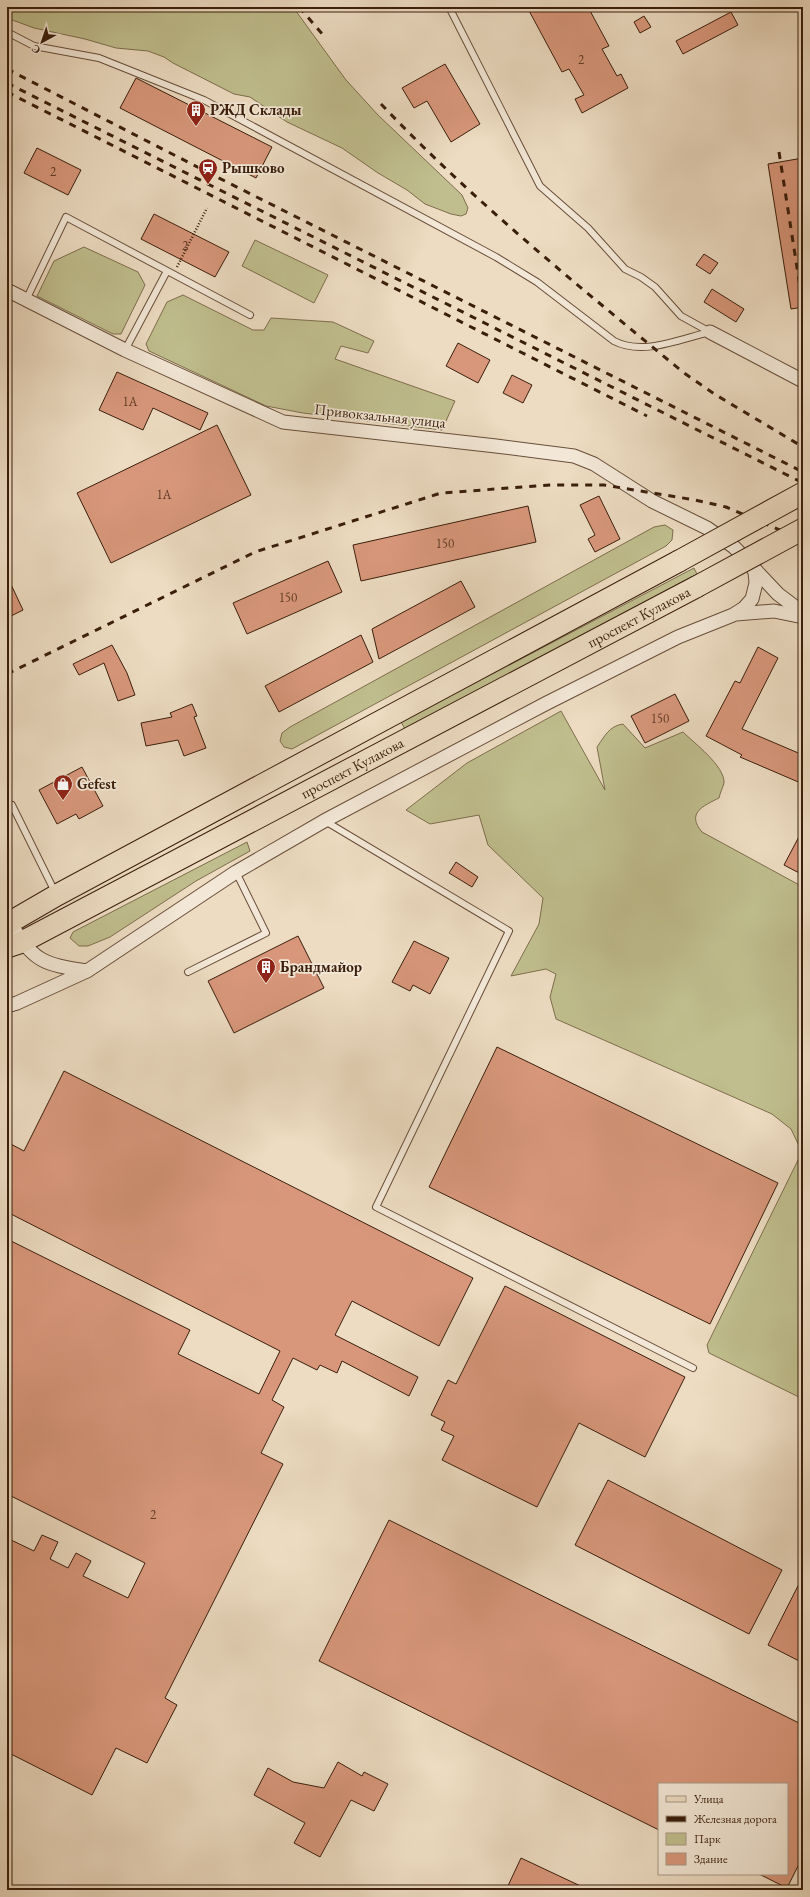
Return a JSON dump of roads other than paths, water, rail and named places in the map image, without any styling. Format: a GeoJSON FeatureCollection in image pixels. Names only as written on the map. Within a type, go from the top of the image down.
{"type":"FeatureCollection","features":[{"type":"Feature","properties":{"kind":"main road","name":"проспект Кулакова"},"geometry":{"type":"LineString","coordinates":[[8,923],[57,895],[803,493]]}},
{"type":"Feature","properties":{"kind":"main road","name":"проспект Кулакова"},"geometry":{"type":"LineString","coordinates":[[14,944],[696,587],[803,529]]}},
{"type":"Feature","properties":{"kind":"street","name":"Привокзальная улица"},"geometry":{"type":"LineString","coordinates":[[7,290],[125,350],[283,422],[574,456],[612,474],[633,490],[668,511],[706,528],[734,547],[748,560]]}},
{"type":"Feature","properties":{"kind":"street"},"geometry":{"type":"LineString","coordinates":[[710,332],[803,381]]}},
{"type":"Feature","properties":{"kind":"street"},"geometry":{"type":"LineString","coordinates":[[748,560],[778,594],[803,613]]}},
{"type":"Feature","properties":{"kind":"street"},"geometry":{"type":"LineString","coordinates":[[7,1006],[17,1003],[87,971],[236,872],[324,820],[545,704],[678,637],[744,608],[752,599],[756,582],[755,572],[748,560]]}},
{"type":"Feature","properties":{"kind":"street"},"geometry":{"type":"LineString","coordinates":[[733,614],[774,611],[803,617]]}},
{"type":"Feature","properties":{"kind":"street"},"geometry":{"type":"LineString","coordinates":[[8,923],[14,944],[44,961],[62,967],[87,971]]}},
{"type":"Feature","properties":{"kind":"lane"},"geometry":{"type":"LineString","coordinates":[[450,7],[540,186],[588,228],[625,269],[641,277],[655,287],[681,316],[710,332]]}},
{"type":"Feature","properties":{"kind":"lane"},"geometry":{"type":"LineString","coordinates":[[7,32],[34,46],[99,58],[204,100],[496,257],[537,282],[614,342],[624,346],[636,348],[652,346],[710,332]]}},
{"type":"Feature","properties":{"kind":"lane"},"geometry":{"type":"LineString","coordinates":[[26,300],[66,217],[250,315]]}},
{"type":"Feature","properties":{"kind":"lane"},"geometry":{"type":"LineString","coordinates":[[125,350],[167,271]]}},
{"type":"Feature","properties":{"kind":"lane"},"geometry":{"type":"LineString","coordinates":[[12,805],[57,895]]}},
{"type":"Feature","properties":{"kind":"lane"},"geometry":{"type":"LineString","coordinates":[[324,820],[509,932],[376,1207],[693,1368]]}},
{"type":"Feature","properties":{"kind":"lane"},"geometry":{"type":"LineString","coordinates":[[188,972],[266,933],[236,872]]}},
{"type":"Feature","properties":{"kind":"railway"},"geometry":{"type":"LineString","coordinates":[[299,7],[324,36]]}},
{"type":"Feature","properties":{"kind":"railway"},"geometry":{"type":"LineString","coordinates":[[7,69],[213,175],[803,472]]}},
{"type":"Feature","properties":{"kind":"railway"},"geometry":{"type":"LineString","coordinates":[[7,83],[803,483]]}},
{"type":"Feature","properties":{"kind":"railway"},"geometry":{"type":"LineString","coordinates":[[7,92],[647,416]]}},
{"type":"Feature","properties":{"kind":"railway"},"geometry":{"type":"LineString","coordinates":[[381,104],[416,140],[490,210],[684,373],[716,395],[803,447]]}},
{"type":"Feature","properties":{"kind":"railway"},"geometry":{"type":"LineString","coordinates":[[779,152],[803,306]]}},
{"type":"Feature","properties":{"kind":"railway"},"geometry":{"type":"LineString","coordinates":[[7,674],[255,552],[441,493],[551,485],[604,485],[695,500],[726,507],[803,540]]}},
{"type":"Feature","properties":{"kind":"place","name":"РЖД Склады"},"geometry":{"type":"Point","coordinates":[196,127]}},
{"type":"Feature","properties":{"kind":"place","name":"Рышково"},"geometry":{"type":"Point","coordinates":[208,185]}},
{"type":"Feature","properties":{"kind":"place","name":"Gefest"},"geometry":{"type":"Point","coordinates":[63,801]}},
{"type":"Feature","properties":{"kind":"place","name":"Брандмайор"},"geometry":{"type":"Point","coordinates":[266,984]}}]}
